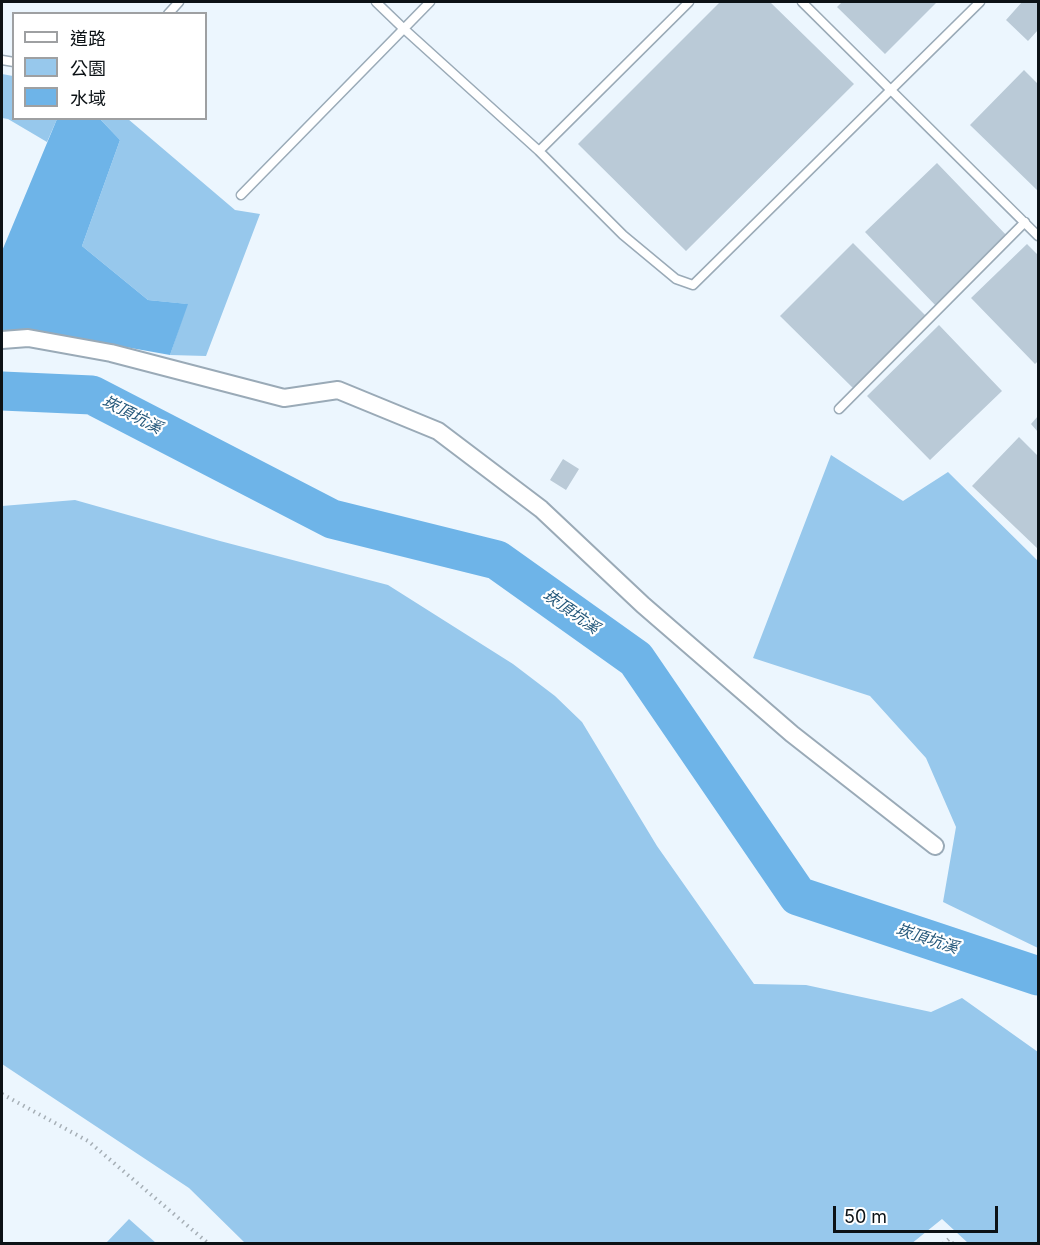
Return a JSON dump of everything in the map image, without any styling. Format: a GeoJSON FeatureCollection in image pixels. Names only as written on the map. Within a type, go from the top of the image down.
{"type":"FeatureCollection","features":[{"type":"Feature","properties":{"kind":"street"},"geometry":{"type":"LineString","coordinates":[[2,340],[28,338],[111,353],[284,398],[338,390],[438,431],[541,509],[643,605],[792,734],[935,846]]}},
{"type":"Feature","properties":{"kind":"lane"},"geometry":{"type":"LineString","coordinates":[[376,2],[539,151],[623,235],[676,279],[693,285],[980,2]]}},
{"type":"Feature","properties":{"kind":"lane"},"geometry":{"type":"LineString","coordinates":[[241,195],[430,2]]}},
{"type":"Feature","properties":{"kind":"lane"},"geometry":{"type":"LineString","coordinates":[[539,151],[689,2]]}},
{"type":"Feature","properties":{"kind":"lane"},"geometry":{"type":"LineString","coordinates":[[802,2],[1038,236]]}},
{"type":"Feature","properties":{"kind":"lane"},"geometry":{"type":"LineString","coordinates":[[839,409],[1025,222]]}},
{"type":"Feature","properties":{"kind":"path"},"geometry":{"type":"LineString","coordinates":[[2,1094],[88,1141],[209,1244]]}},
{"type":"Feature","properties":{"kind":"path"},"geometry":{"type":"LineString","coordinates":[[943,1244],[949,1239],[953,1244]]}},
{"type":"Feature","properties":{"kind":"green space"},"geometry":{"type":"Polygon","coordinates":[[[2,74],[12,76],[12,120],[57,120],[47,142],[8,119],[2,118],[2,74]]]}},
{"type":"Feature","properties":{"kind":"green space"},"geometry":{"type":"Polygon","coordinates":[[[101,120],[129,120],[235,210],[260,214],[206,356],[170,355],[187,304],[148,300],[82,246],[120,140],[101,120]]]}},
{"type":"Feature","properties":{"kind":"green space"},"geometry":{"type":"Polygon","coordinates":[[[831,455],[903,501],[948,472],[1038,561],[1038,948],[943,902],[956,827],[926,758],[870,696],[753,658],[831,455]]]}},
{"type":"Feature","properties":{"kind":"green space"},"geometry":{"type":"Polygon","coordinates":[[[75,500],[388,585],[513,664],[555,696],[582,722],[657,846],[754,984],[806,985],[931,1012],[962,998],[1038,1052],[1038,1243],[968,1243],[942,1219],[911,1244],[245,1243],[189,1188],[2,1064],[2,506],[75,500]]]}},
{"type":"Feature","properties":{"kind":"green space"},"geometry":{"type":"Polygon","coordinates":[[[129,1219],[156,1243],[106,1243],[129,1219]]]}},
{"type":"Feature","properties":{"kind":"water"},"geometry":{"type":"Polygon","coordinates":[[[57,120],[101,120],[120,140],[82,246],[148,300],[188,304],[170,355],[64,336],[2,334],[2,251],[57,120]]]}},
{"type":"Feature","properties":{"kind":"building"},"geometry":{"type":"Polygon","coordinates":[[[720,2],[770,2],[854,84],[686,251],[578,144],[720,2]]]}},
{"type":"Feature","properties":{"kind":"building"},"geometry":{"type":"Polygon","coordinates":[[[842,2],[937,2],[885,54],[837,7],[842,2]]]}},
{"type":"Feature","properties":{"kind":"building"},"geometry":{"type":"Polygon","coordinates":[[[1022,2],[1038,2],[1038,30],[1028,41],[1006,20],[1022,2]]]}},
{"type":"Feature","properties":{"kind":"building"},"geometry":{"type":"Polygon","coordinates":[[[1024,70],[1038,84],[1038,191],[970,125],[1024,70]]]}},
{"type":"Feature","properties":{"kind":"building"},"geometry":{"type":"Polygon","coordinates":[[[937,163],[1009,238],[937,307],[865,232],[937,163]]]}},
{"type":"Feature","properties":{"kind":"building"},"geometry":{"type":"Polygon","coordinates":[[[853,243],[927,317],[855,390],[780,316],[853,243]]]}},
{"type":"Feature","properties":{"kind":"building"},"geometry":{"type":"Polygon","coordinates":[[[1027,244],[1038,255],[1038,361],[1035,364],[971,298],[1027,244]]]}},
{"type":"Feature","properties":{"kind":"building"},"geometry":{"type":"Polygon","coordinates":[[[939,325],[1002,391],[930,460],[867,396],[939,325]]]}},
{"type":"Feature","properties":{"kind":"building"},"geometry":{"type":"Polygon","coordinates":[[[1038,416],[1038,432],[1031,424],[1038,416]]]}},
{"type":"Feature","properties":{"kind":"building"},"geometry":{"type":"Polygon","coordinates":[[[1019,437],[1038,456],[1038,549],[972,486],[1019,437]]]}},
{"type":"Feature","properties":{"kind":"building"},"geometry":{"type":"Polygon","coordinates":[[[563,459],[579,469],[566,490],[550,480],[563,459]]]}},
{"type":"Feature","properties":{"kind":"waterway","name":"崁頂坑溪"},"geometry":{"type":"LineString","coordinates":[[2,391],[92,395],[332,519],[497,560],[636,659],[798,896],[1038,976]]}}]}
